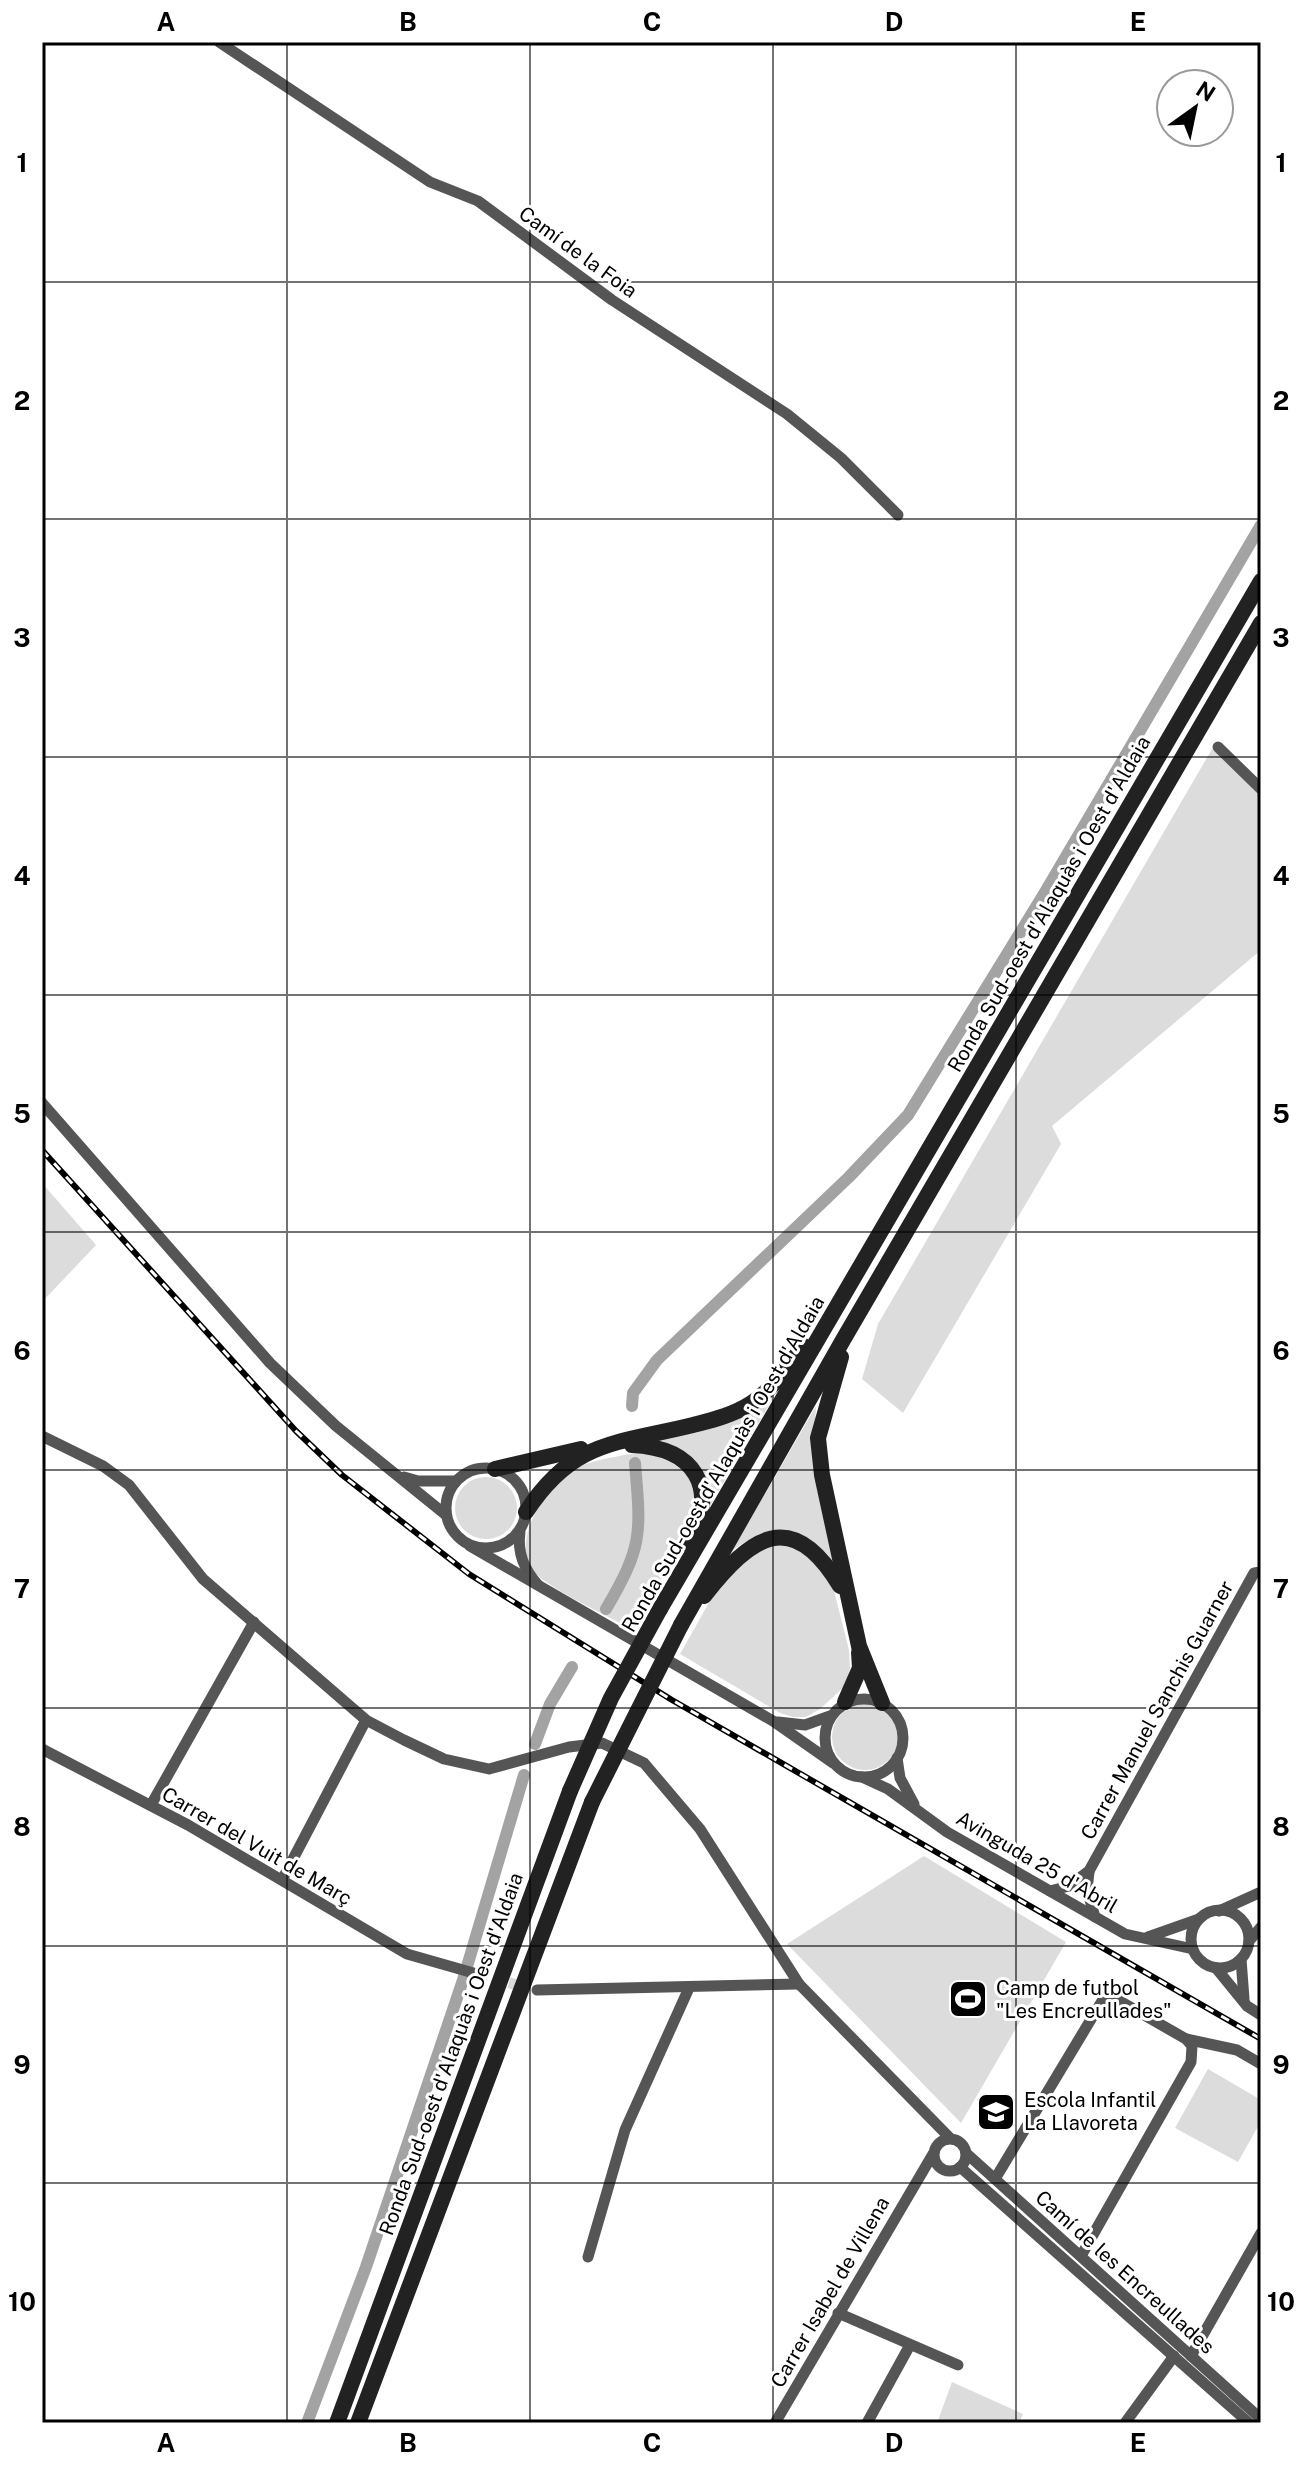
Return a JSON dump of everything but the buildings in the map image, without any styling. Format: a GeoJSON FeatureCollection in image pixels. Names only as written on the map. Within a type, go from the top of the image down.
{"type":"FeatureCollection","features":[{"type":"Feature","properties":{"kind":"main road","name":"Ronda Sud-oest d'Alaquàs i Oest d'Aldaia"},"geometry":{"type":"LineString","coordinates":[[337,2423],[570,1791],[611,1698],[660,1609],[1261,581]]}},
{"type":"Feature","properties":{"kind":"main road","name":"Ronda Sud-oest d'Alaquàs i Oest d'Aldaia"},"geometry":{"type":"LineString","coordinates":[[358,2423],[592,1802],[681,1625],[843,1340],[1261,623]]}},
{"type":"Feature","properties":{"kind":"main road"},"geometry":{"type":"LineString","coordinates":[[495,1469],[595,1449],[718,1418],[751,1404],[824,1330]]}},
{"type":"Feature","properties":{"kind":"main road"},"geometry":{"type":"LineString","coordinates":[[843,1340],[841,1360],[828,1395],[818,1438],[822,1475],[847,1597],[859,1646],[882,1703]]}},
{"type":"Feature","properties":{"kind":"main road"},"geometry":{"type":"LineString","coordinates":[[614,1444],[669,1450],[687,1462],[700,1482],[703,1506],[699,1522],[666,1587],[660,1609]]}},
{"type":"Feature","properties":{"kind":"main road"},"geometry":{"type":"LineString","coordinates":[[526,1512],[551,1476],[595,1449]]}},
{"type":"Feature","properties":{"kind":"main road"},"geometry":{"type":"LineString","coordinates":[[681,1625],[740,1552],[769,1539],[790,1539],[816,1551],[847,1597]]}},
{"type":"Feature","properties":{"kind":"main road"},"geometry":{"type":"LineString","coordinates":[[845,1702],[860,1668],[859,1646]]}},
{"type":"Feature","properties":{"kind":"street","name":"Camí de la Foia"},"geometry":{"type":"LineString","coordinates":[[219,42],[430,182],[478,201],[612,300],[787,414],[841,458],[898,515]]}},
{"type":"Feature","properties":{"kind":"street"},"geometry":{"type":"LineString","coordinates":[[1218,747],[1261,789]]}},
{"type":"Feature","properties":{"kind":"street"},"geometry":{"type":"LineString","coordinates":[[42,1103],[270,1363],[336,1426],[446,1515],[454,1534],[470,1546],[773,1721],[851,1775],[862,1777],[882,1772],[897,1758],[903,1734],[892,1710],[882,1703],[857,1698],[845,1702],[830,1716],[805,1725],[773,1721]]}},
{"type":"Feature","properties":{"kind":"street"},"geometry":{"type":"LineString","coordinates":[[42,1436],[103,1466],[129,1485],[203,1579],[366,1720],[444,1759],[489,1769],[569,1747],[602,1743],[644,1763],[697,1824],[799,1984],[928,2119],[950,2138],[961,2143],[966,2153],[955,2169],[917,2180]]}},
{"type":"Feature","properties":{"kind":"street"},"geometry":{"type":"LineString","coordinates":[[446,1515],[449,1491],[456,1481],[474,1469],[495,1469],[515,1480],[522,1490],[526,1512],[519,1552],[524,1567],[544,1591]]}},
{"type":"Feature","properties":{"kind":"street"},"geometry":{"type":"LineString","coordinates":[[392,1472],[418,1481],[456,1481]]}},
{"type":"Feature","properties":{"kind":"street"},"geometry":{"type":"LineString","coordinates":[[470,1546],[499,1547],[521,1529]]}},
{"type":"Feature","properties":{"kind":"street","name":"Carrer Manuel Sanchis Guarner"},"geometry":{"type":"LineString","coordinates":[[1095,1917],[1087,1890],[1089,1871],[1254,1573],[1261,1572]]}},
{"type":"Feature","properties":{"kind":"street"},"geometry":{"type":"LineString","coordinates":[[151,1805],[254,1622]]}},
{"type":"Feature","properties":{"kind":"street"},"geometry":{"type":"LineString","coordinates":[[830,1716],[824,1740],[833,1763]]}},
{"type":"Feature","properties":{"kind":"street"},"geometry":{"type":"LineString","coordinates":[[282,1880],[366,1720]]}},
{"type":"Feature","properties":{"kind":"street","name":"Carrer del Vuit de Març"},"geometry":{"type":"LineString","coordinates":[[42,1749],[151,1805],[407,1954],[477,1974]]}},
{"type":"Feature","properties":{"kind":"street","name":"Avinguda 25 d'Abril"},"geometry":{"type":"LineString","coordinates":[[897,1758],[900,1778],[917,1807]]}},
{"type":"Feature","properties":{"kind":"street","name":"Avinguda 25 d'Abril"},"geometry":{"type":"LineString","coordinates":[[862,1777],[917,1807],[947,1832],[1129,1936],[1193,1949]]}},
{"type":"Feature","properties":{"kind":"street","name":"Carrer Manuel Sanchis Guarner"},"geometry":{"type":"LineString","coordinates":[[1050,1891],[1069,1886],[1089,1871]]}},
{"type":"Feature","properties":{"kind":"street"},"geometry":{"type":"LineString","coordinates":[[1143,1939],[1200,1919],[1261,1892]]}},
{"type":"Feature","properties":{"kind":"street"},"geometry":{"type":"LineString","coordinates":[[1219,1911],[1241,1919],[1249,1941]]}},
{"type":"Feature","properties":{"kind":"street"},"geometry":{"type":"LineString","coordinates":[[1200,1919],[1193,1930],[1193,1949],[1202,1962],[1216,1968],[1230,1967],[1241,1959]]}},
{"type":"Feature","properties":{"kind":"street"},"geometry":{"type":"LineString","coordinates":[[1247,2006],[1241,1983],[1241,1959],[1249,1941],[1261,1927]]}},
{"type":"Feature","properties":{"kind":"street"},"geometry":{"type":"LineString","coordinates":[[1216,1968],[1247,2006],[1261,2015]]}},
{"type":"Feature","properties":{"kind":"street"},"geometry":{"type":"LineString","coordinates":[[537,1990],[799,1984]]}},
{"type":"Feature","properties":{"kind":"street"},"geometry":{"type":"LineString","coordinates":[[588,2257],[625,2130],[689,1988]]}},
{"type":"Feature","properties":{"kind":"street"},"geometry":{"type":"LineString","coordinates":[[995,2179],[1102,2001],[1118,2000],[1186,2039],[1237,2050],[1261,2064]]}},
{"type":"Feature","properties":{"kind":"street"},"geometry":{"type":"LineString","coordinates":[[1081,2256],[1191,2062],[1192,2046],[1186,2039]]}},
{"type":"Feature","properties":{"kind":"street"},"geometry":{"type":"LineString","coordinates":[[928,2119],[936,2164],[955,2169]]}},
{"type":"Feature","properties":{"kind":"street"},"geometry":{"type":"LineString","coordinates":[[934,2151],[941,2140],[950,2138]]}},
{"type":"Feature","properties":{"kind":"street","name":"Carrer Isabel de Villena"},"geometry":{"type":"LineString","coordinates":[[775,2423],[934,2151]]}},
{"type":"Feature","properties":{"kind":"street","name":"Camí de les Encreullades"},"geometry":{"type":"LineString","coordinates":[[966,2153],[1261,2419]]}},
{"type":"Feature","properties":{"kind":"street","name":"Camí de les Encreullades"},"geometry":{"type":"LineString","coordinates":[[955,2169],[1249,2423]]}},
{"type":"Feature","properties":{"kind":"street"},"geometry":{"type":"LineString","coordinates":[[1191,2356],[1261,2233]]}},
{"type":"Feature","properties":{"kind":"street"},"geometry":{"type":"LineString","coordinates":[[838,2313],[958,2365]]}},
{"type":"Feature","properties":{"kind":"street"},"geometry":{"type":"LineString","coordinates":[[867,2423],[910,2345]]}},
{"type":"Feature","properties":{"kind":"street"},"geometry":{"type":"LineString","coordinates":[[1125,2423],[1174,2356]]}},
{"type":"Feature","properties":{"kind":"shaded area"},"geometry":{"type":"Polygon","coordinates":[[[1212,749],[1261,794],[1261,950],[1052,1126],[1061,1144],[903,1413],[862,1379],[878,1324],[1212,749]]]}},
{"type":"Feature","properties":{"kind":"shaded area"},"geometry":{"type":"Polygon","coordinates":[[[42,1183],[96,1245],[42,1302],[42,1183]]]}},
{"type":"Feature","properties":{"kind":"shaded area"},"geometry":{"type":"Polygon","coordinates":[[[776,1393],[709,1507],[697,1474],[686,1457],[678,1450],[656,1441],[776,1393]]]}},
{"type":"Feature","properties":{"kind":"shaded area"},"geometry":{"type":"Polygon","coordinates":[[[816,1406],[814,1437],[834,1563],[812,1543],[786,1534],[758,1537],[732,1551],[816,1406]]]}},
{"type":"Feature","properties":{"kind":"shaded area"},"geometry":{"type":"Polygon","coordinates":[[[653,1452],[687,1472],[696,1494],[689,1531],[632,1630],[546,1582],[529,1564],[526,1546],[529,1528],[538,1507],[559,1479],[586,1464],[653,1452]]]}},
{"type":"Feature","properties":{"kind":"shaded area"},"geometry":{"type":"Polygon","coordinates":[[[486,1477],[498,1479],[508,1486],[515,1496],[515,1520],[508,1530],[498,1537],[486,1539],[474,1537],[464,1530],[457,1520],[455,1508],[457,1496],[464,1486],[474,1479],[486,1477]]]}},
{"type":"Feature","properties":{"kind":"shaded area"},"geometry":{"type":"Polygon","coordinates":[[[777,1544],[802,1549],[832,1583],[849,1650],[850,1669],[846,1685],[820,1709],[806,1717],[780,1713],[680,1654],[715,1592],[747,1555],[777,1544]]]}},
{"type":"Feature","properties":{"kind":"shaded area"},"geometry":{"type":"Polygon","coordinates":[[[865,1704],[888,1714],[898,1737],[888,1760],[865,1770],[842,1760],[832,1737],[842,1714],[865,1704]]]}},
{"type":"Feature","properties":{"kind":"shaded area"},"geometry":{"type":"Polygon","coordinates":[[[924,1856],[1066,1942],[961,2123],[787,1944],[924,1856]]]}},
{"type":"Feature","properties":{"kind":"shaded area"},"geometry":{"type":"Polygon","coordinates":[[[1208,2069],[1261,2100],[1261,2121],[1238,2162],[1175,2128],[1208,2069]]]}},
{"type":"Feature","properties":{"kind":"shaded area"},"geometry":{"type":"Polygon","coordinates":[[[952,2382],[1023,2414],[1019,2423],[937,2423],[952,2382]]]}},
{"type":"Feature","properties":{"kind":"waterway"},"geometry":{"type":"LineString","coordinates":[[632,1406],[633,1393],[657,1360],[849,1177],[908,1115],[1044,894],[1261,525]]}},
{"type":"Feature","properties":{"kind":"waterway"},"geometry":{"type":"LineString","coordinates":[[606,1609],[627,1570],[637,1539],[635,1463]]}},
{"type":"Feature","properties":{"kind":"waterway"},"geometry":{"type":"LineString","coordinates":[[535,1744],[550,1704],[572,1667]]}},
{"type":"Feature","properties":{"kind":"waterway"},"geometry":{"type":"LineString","coordinates":[[307,2423],[366,2267],[463,1980],[524,1775]]}},
{"type":"Feature","properties":{"kind":"tunnel"},"geometry":{"type":"LineString","coordinates":[[477,1974],[528,1988]]}},
{"type":"Feature","properties":{"kind":"railway"},"geometry":{"type":"LineString","coordinates":[[42,1150],[296,1431],[342,1475],[469,1574],[672,1700],[1261,2039]]}},
{"type":"Feature","properties":{"kind":"place","name":"Camp de futbol \"Les Encreullades\""},"geometry":{"type":"Point","coordinates":[968,1999]}},
{"type":"Feature","properties":{"kind":"place","name":"Escola Infantil La Llavoreta"},"geometry":{"type":"Point","coordinates":[996,2112]}}]}
